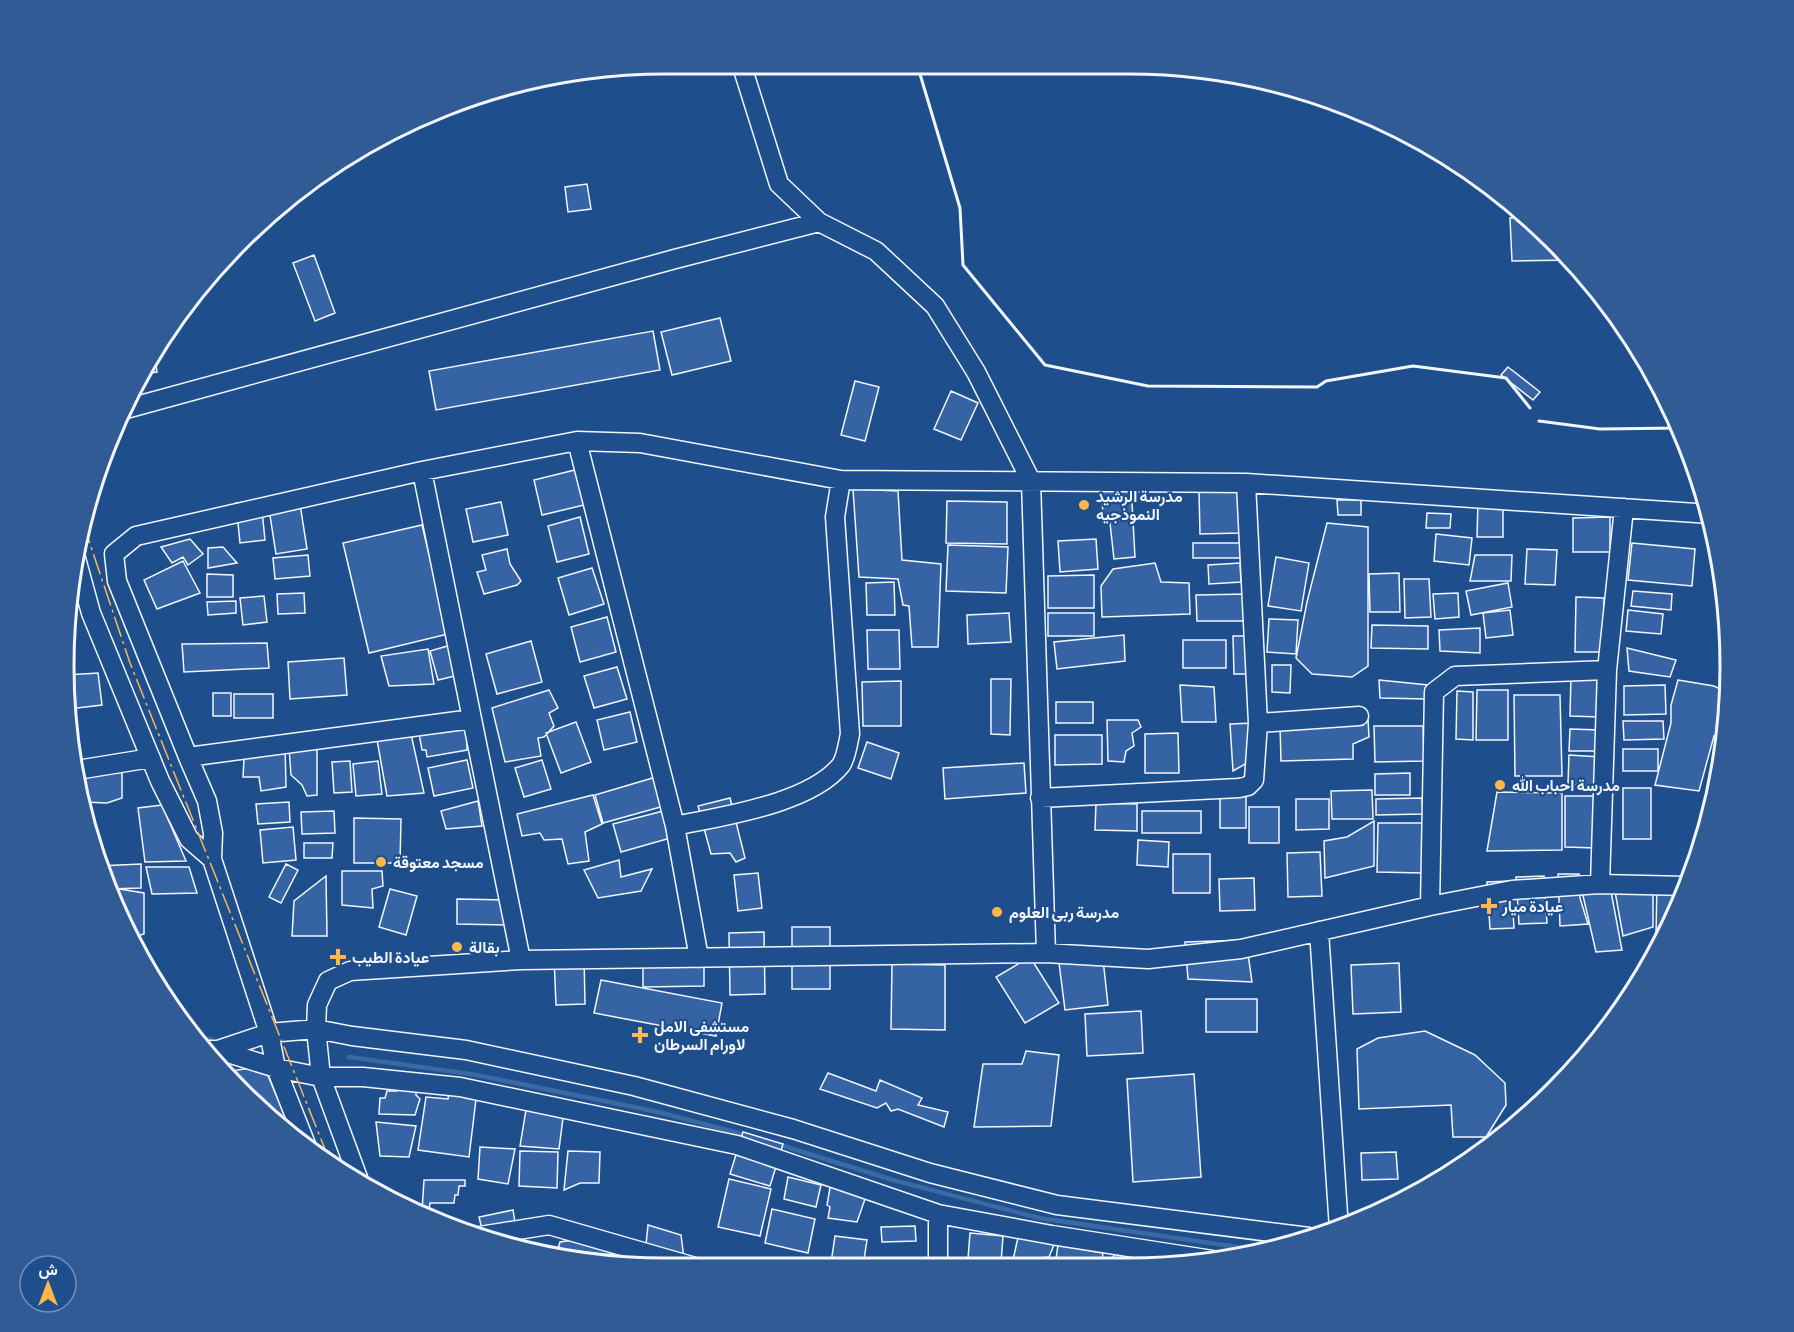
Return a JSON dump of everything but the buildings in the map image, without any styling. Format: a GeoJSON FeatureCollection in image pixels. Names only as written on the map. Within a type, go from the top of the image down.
{"type":"FeatureCollection","features":[{"type":"Feature","properties":{"kind":"street"},"geometry":{"type":"LineString","coordinates":[[744,74],[779,184],[819,222],[876,251],[935,306],[976,372],[1031,481],[1046,953]]}},
{"type":"Feature","properties":{"kind":"street"},"geometry":{"type":"LineString","coordinates":[[134,407],[819,222]]}},
{"type":"Feature","properties":{"kind":"street"},"geometry":{"type":"LineString","coordinates":[[577,441],[675,826],[699,958]]}},
{"type":"Feature","properties":{"kind":"street"},"geometry":{"type":"LineString","coordinates":[[302,1133],[276,1068],[269,1033],[212,859],[213,833],[207,801],[117,581],[114,554],[136,536],[422,471],[577,441],[640,443],[841,480],[1246,483],[1700,514]]}},
{"type":"Feature","properties":{"kind":"street"},"geometry":{"type":"LineString","coordinates":[[422,471],[521,960]]}},
{"type":"Feature","properties":{"kind":"street"},"geometry":{"type":"LineString","coordinates":[[675,826],[742,813],[781,800],[819,784],[842,764],[850,734],[835,517],[841,480]]}},
{"type":"Feature","properties":{"kind":"street"},"geometry":{"type":"LineString","coordinates":[[1040,798],[1239,788],[1248,786],[1254,780],[1258,723],[1246,483]]}},
{"type":"Feature","properties":{"kind":"street"},"geometry":{"type":"LineString","coordinates":[[1600,884],[1607,670],[1624,508]]}},
{"type":"Feature","properties":{"kind":"street"},"geometry":{"type":"LineString","coordinates":[[1677,513],[1702,522]]}},
{"type":"Feature","properties":{"kind":"street"},"geometry":{"type":"LineString","coordinates":[[81,576],[91,613],[151,758],[189,839],[212,859]]}},
{"type":"Feature","properties":{"kind":"street"},"geometry":{"type":"LineString","coordinates":[[1430,906],[1434,692],[1455,676],[1607,670]]}},
{"type":"Feature","properties":{"kind":"street"},"geometry":{"type":"LineString","coordinates":[[1258,723],[1359,716]]}},
{"type":"Feature","properties":{"kind":"street"},"geometry":{"type":"LineString","coordinates":[[188,757],[472,719]]}},
{"type":"Feature","properties":{"kind":"street"},"geometry":{"type":"LineString","coordinates":[[83,769],[151,758]]}},
{"type":"Feature","properties":{"kind":"street"},"geometry":{"type":"LineString","coordinates":[[355,1170],[321,1077],[316,1029],[316,1005],[328,981],[350,971],[521,960],[1046,953],[1148,959],[1241,949],[1430,906],[1512,891],[1600,884],[1678,886]]}},
{"type":"Feature","properties":{"kind":"street"},"geometry":{"type":"LineString","coordinates":[[1319,932],[1337,1220]]}},
{"type":"Feature","properties":{"kind":"street"},"geometry":{"type":"LineString","coordinates":[[214,1049],[269,1033],[316,1029],[352,1036],[466,1050],[634,1086],[793,1129],[930,1173],[1057,1205],[1292,1235]]}},
{"type":"Feature","properties":{"kind":"street"},"geometry":{"type":"LineString","coordinates":[[216,1052],[276,1068],[321,1077],[363,1077],[460,1087],[737,1145],[938,1214],[1052,1235],[1186,1255]]}},
{"type":"Feature","properties":{"kind":"street"},"geometry":{"type":"LineString","coordinates":[[938,1214],[938,1258]]}},
{"type":"Feature","properties":{"kind":"street"},"geometry":{"type":"LineString","coordinates":[[497,1233],[549,1225],[660,1258]]}},
{"type":"Feature","properties":{"kind":"waterway"},"geometry":{"type":"LineString","coordinates":[[206,1039],[211,1039]]}},
{"type":"Feature","properties":{"kind":"waterway"},"geometry":{"type":"LineString","coordinates":[[349,1057],[477,1075],[658,1112],[746,1135]]}},
{"type":"Feature","properties":{"kind":"waterway"},"geometry":{"type":"LineString","coordinates":[[777,1144],[893,1180],[1039,1218],[1241,1247]]}},
{"type":"Feature","properties":{"kind":"wall"},"geometry":{"type":"LineString","coordinates":[[920,74],[960,208],[963,265],[1045,365],[1148,386],[1317,387],[1326,381],[1413,366],[1506,378],[1530,408]]}},
{"type":"Feature","properties":{"kind":"wall"},"geometry":{"type":"LineString","coordinates":[[1539,421],[1600,429],[1670,428]]}},
{"type":"Feature","properties":{"kind":"power"},"geometry":{"type":"LineString","coordinates":[[88,538],[130,663],[326,1151]]}},
{"type":"Feature","properties":{"kind":"place","name":"مدرسة الرشيد النموذجيه"},"geometry":{"type":"Point","coordinates":[1084,505]}},
{"type":"Feature","properties":{"kind":"place","name":"مدرسة احباب الله"},"geometry":{"type":"Point","coordinates":[1500,785]}},
{"type":"Feature","properties":{"kind":"place","name":"مسجد معتوقة"},"geometry":{"type":"Point","coordinates":[381,862]}},
{"type":"Feature","properties":{"kind":"place","name":"عيادة ميار"},"geometry":{"type":"Point","coordinates":[1489,906]}},
{"type":"Feature","properties":{"kind":"place","name":"مدرسة ربى العلوم"},"geometry":{"type":"Point","coordinates":[997,912]}},
{"type":"Feature","properties":{"kind":"place","name":"بقالة"},"geometry":{"type":"Point","coordinates":[457,947]}},
{"type":"Feature","properties":{"kind":"place","name":"عيادة الطيب"},"geometry":{"type":"Point","coordinates":[338,957]}},
{"type":"Feature","properties":{"kind":"place","name":"مستشفى الامل لاورام السرطان"},"geometry":{"type":"Point","coordinates":[640,1035]}}]}
